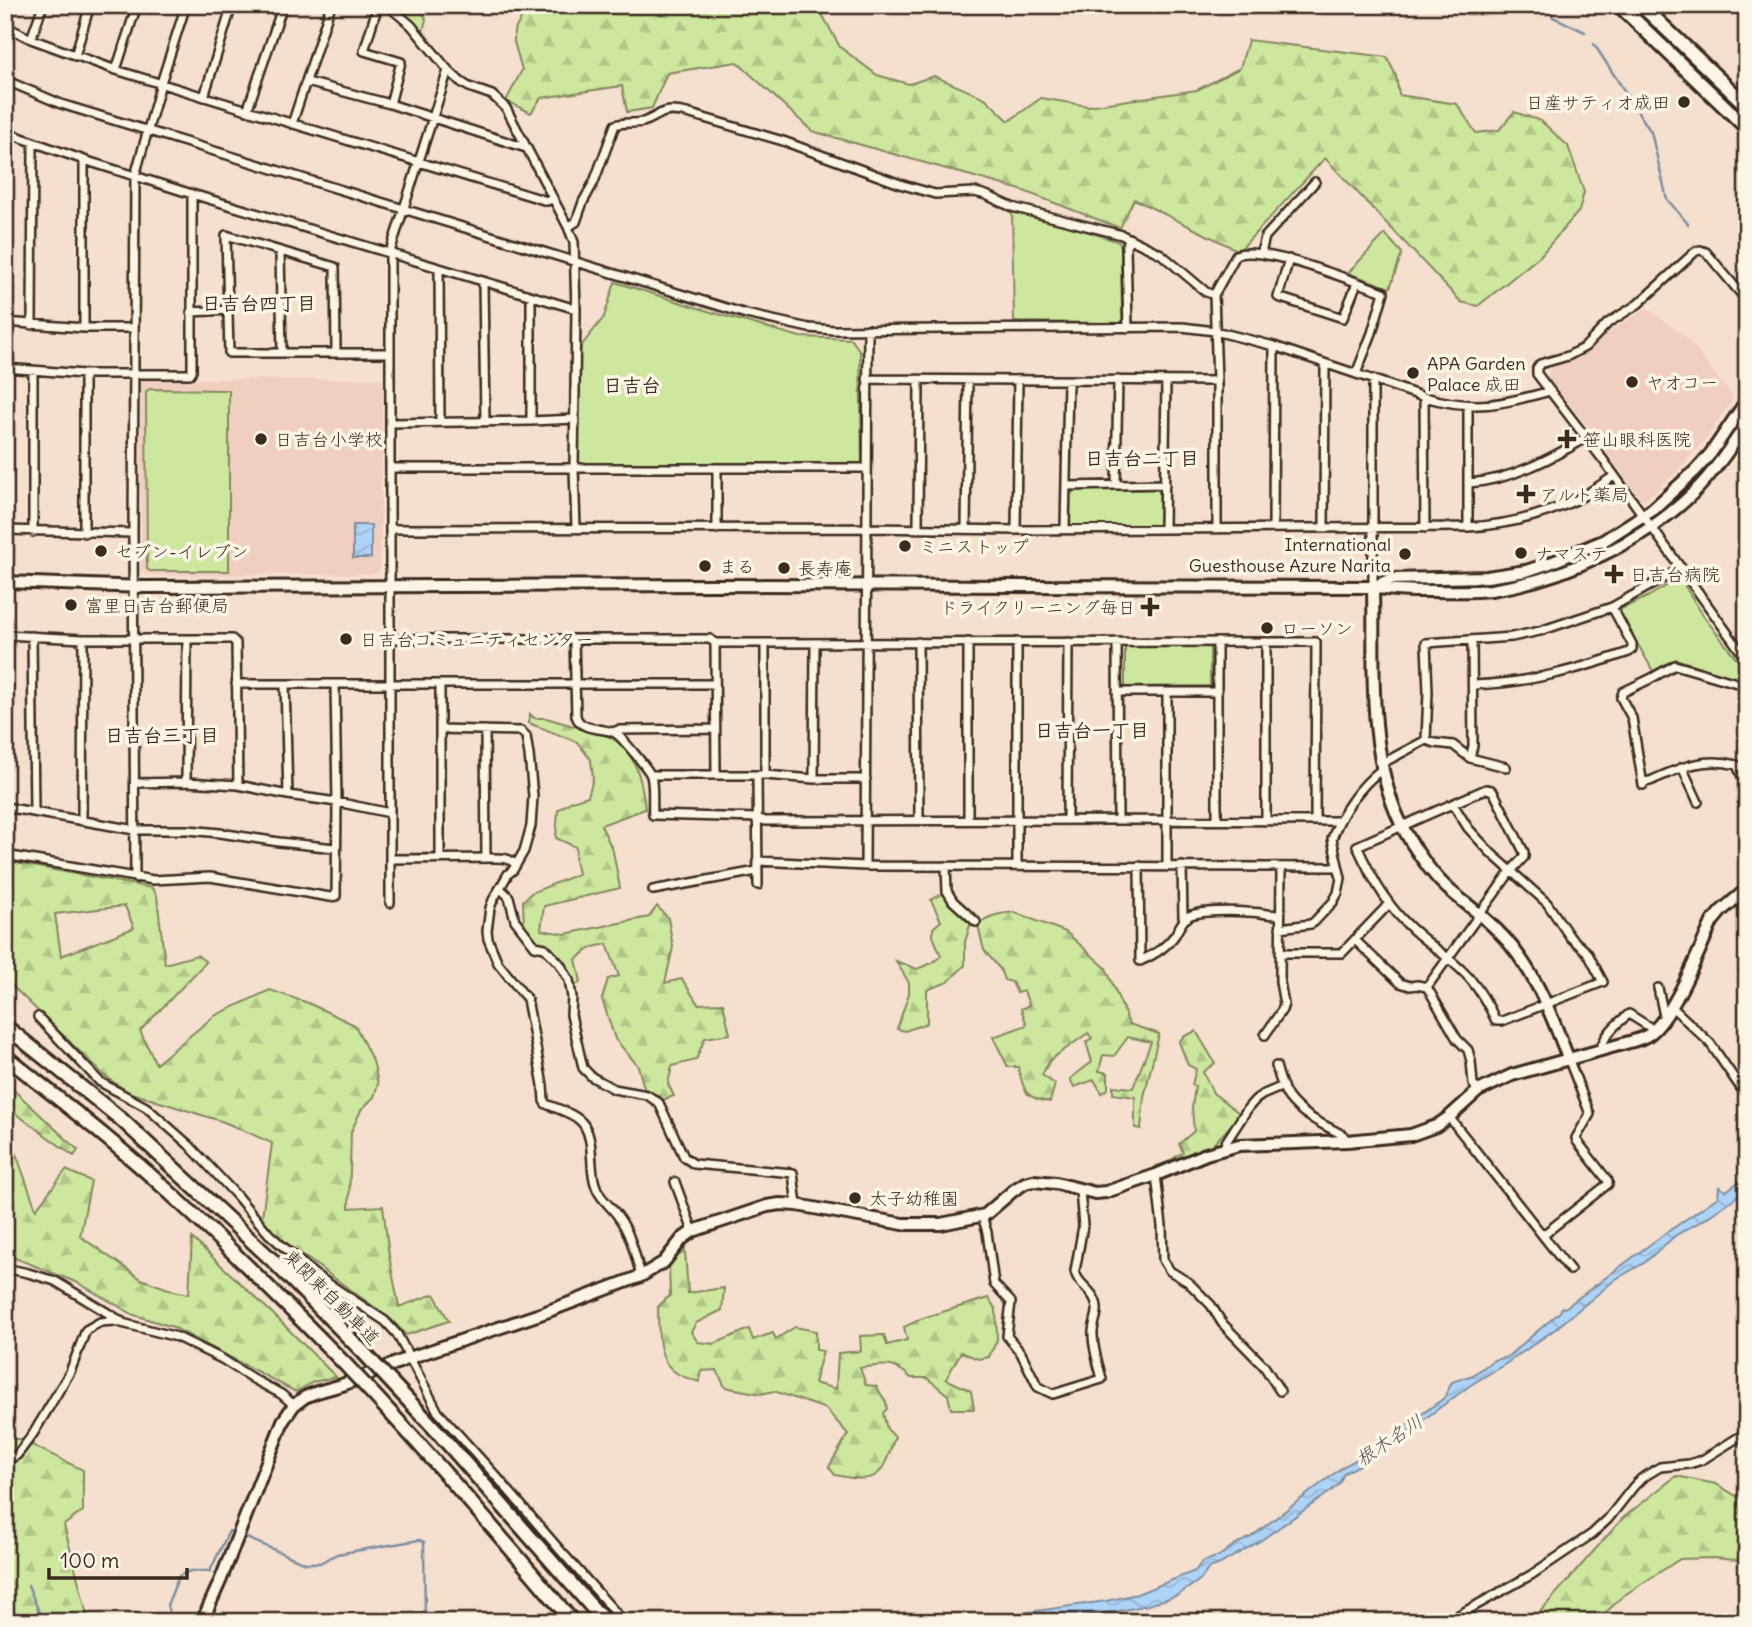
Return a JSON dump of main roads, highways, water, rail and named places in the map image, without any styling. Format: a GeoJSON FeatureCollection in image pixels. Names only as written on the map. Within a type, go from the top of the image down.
{"type":"FeatureCollection","features":[{"type":"Feature","properties":{"kind":"highway"},"geometry":{"type":"LineString","coordinates":[[1641,5],[1747,106]]}},
{"type":"Feature","properties":{"kind":"highway"},"geometry":{"type":"LineString","coordinates":[[1626,8],[1747,128]]}},
{"type":"Feature","properties":{"kind":"highway","name":"東関東自動車道"},"geometry":{"type":"LineString","coordinates":[[5,1026],[122,1121],[271,1259],[443,1438],[605,1622]]}},
{"type":"Feature","properties":{"kind":"highway"},"geometry":{"type":"LineString","coordinates":[[5,1056],[168,1191],[252,1270],[417,1440],[573,1622]]}},
{"type":"Feature","properties":{"kind":"water"},"geometry":{"type":"Polygon","coordinates":[[[353,525],[371,525],[371,558],[353,558],[353,525]]]}},
{"type":"Feature","properties":{"kind":"water","name":"根木名川"},"geometry":{"type":"Polygon","coordinates":[[[1747,1176],[1747,1189],[1707,1218],[1676,1235],[1644,1263],[1616,1279],[1554,1330],[1472,1384],[1366,1462],[1344,1473],[1339,1484],[1330,1492],[1260,1541],[1209,1568],[1201,1579],[1178,1595],[1148,1605],[1070,1618],[1036,1622],[958,1622],[1106,1601],[1137,1594],[1195,1571],[1202,1562],[1219,1556],[1251,1537],[1344,1466],[1365,1455],[1444,1398],[1452,1382],[1473,1375],[1494,1360],[1507,1357],[1560,1312],[1562,1307],[1565,1308],[1718,1197],[1719,1187],[1726,1191],[1747,1176]]]}},
{"type":"Feature","properties":{"kind":"waterway"},"geometry":{"type":"LineString","coordinates":[[1547,5],[1553,17],[1585,32]]}},
{"type":"Feature","properties":{"kind":"waterway"},"geometry":{"type":"LineString","coordinates":[[1594,44],[1651,132],[1667,199],[1688,224]]}},
{"type":"Feature","properties":{"kind":"waterway"},"geometry":{"type":"LineString","coordinates":[[167,1622],[170,1615],[167,1605],[179,1576],[190,1571],[210,1571],[229,1531],[236,1533]]}},
{"type":"Feature","properties":{"kind":"waterway"},"geometry":{"type":"LineString","coordinates":[[242,1536],[305,1563],[320,1563],[337,1554],[419,1540],[424,1542],[425,1622]]}},
{"type":"Feature","properties":{"kind":"waterway"},"geometry":{"type":"LineString","coordinates":[[28,1585],[43,1622]]}},
{"type":"Feature","properties":{"kind":"place","name":"日産サティオ成田"},"geometry":{"type":"Point","coordinates":[1684,102]}},
{"type":"Feature","properties":{"kind":"place","name":"APA Garden Palace 成田"},"geometry":{"type":"Point","coordinates":[1413,373]}},
{"type":"Feature","properties":{"kind":"place","name":"ヤオコー"},"geometry":{"type":"Point","coordinates":[1632,382]}},
{"type":"Feature","properties":{"kind":"place","name":"日吉台小学校"},"geometry":{"type":"Point","coordinates":[261,439]}},
{"type":"Feature","properties":{"kind":"place","name":"笹山眼科医院"},"geometry":{"type":"Point","coordinates":[1567,439]}},
{"type":"Feature","properties":{"kind":"place","name":"アルト薬局"},"geometry":{"type":"Point","coordinates":[1526,494]}},
{"type":"Feature","properties":{"kind":"place","name":"ミニストップ"},"geometry":{"type":"Point","coordinates":[905,546]}},
{"type":"Feature","properties":{"kind":"place","name":"セブン-イレブン"},"geometry":{"type":"Point","coordinates":[101,551]}},
{"type":"Feature","properties":{"kind":"place","name":"ナマステ"},"geometry":{"type":"Point","coordinates":[1521,553]}},
{"type":"Feature","properties":{"kind":"place","name":"International Guesthouse Azure Narita"},"geometry":{"type":"Point","coordinates":[1405,554]}},
{"type":"Feature","properties":{"kind":"place","name":"まる"},"geometry":{"type":"Point","coordinates":[705,566]}},
{"type":"Feature","properties":{"kind":"place","name":"長寿庵"},"geometry":{"type":"Point","coordinates":[784,568]}},
{"type":"Feature","properties":{"kind":"place","name":"日吉台病院"},"geometry":{"type":"Point","coordinates":[1614,574]}},
{"type":"Feature","properties":{"kind":"place","name":"富里日吉台郵便局"},"geometry":{"type":"Point","coordinates":[71,605]}},
{"type":"Feature","properties":{"kind":"place","name":"ドライクリーニング毎日"},"geometry":{"type":"Point","coordinates":[1150,607]}},
{"type":"Feature","properties":{"kind":"place","name":"ローソン"},"geometry":{"type":"Point","coordinates":[1267,628]}},
{"type":"Feature","properties":{"kind":"place","name":"日吉台コミュニティセンター"},"geometry":{"type":"Point","coordinates":[346,639]}},
{"type":"Feature","properties":{"kind":"place","name":"太子幼稚園"},"geometry":{"type":"Point","coordinates":[855,1198]}},
{"type":"Feature","properties":{"kind":"district","name":"日吉台四丁目"},"geometry":{"type":"Point","coordinates":[259,303]}},
{"type":"Feature","properties":{"kind":"district","name":"日吉台"},"geometry":{"type":"Point","coordinates":[632,385]}},
{"type":"Feature","properties":{"kind":"district","name":"日吉台二丁目"},"geometry":{"type":"Point","coordinates":[1142,458]}},
{"type":"Feature","properties":{"kind":"district","name":"日吉台一丁目"},"geometry":{"type":"Point","coordinates":[1092,730]}},
{"type":"Feature","properties":{"kind":"district","name":"日吉台三丁目"},"geometry":{"type":"Point","coordinates":[162,735]}}]}
